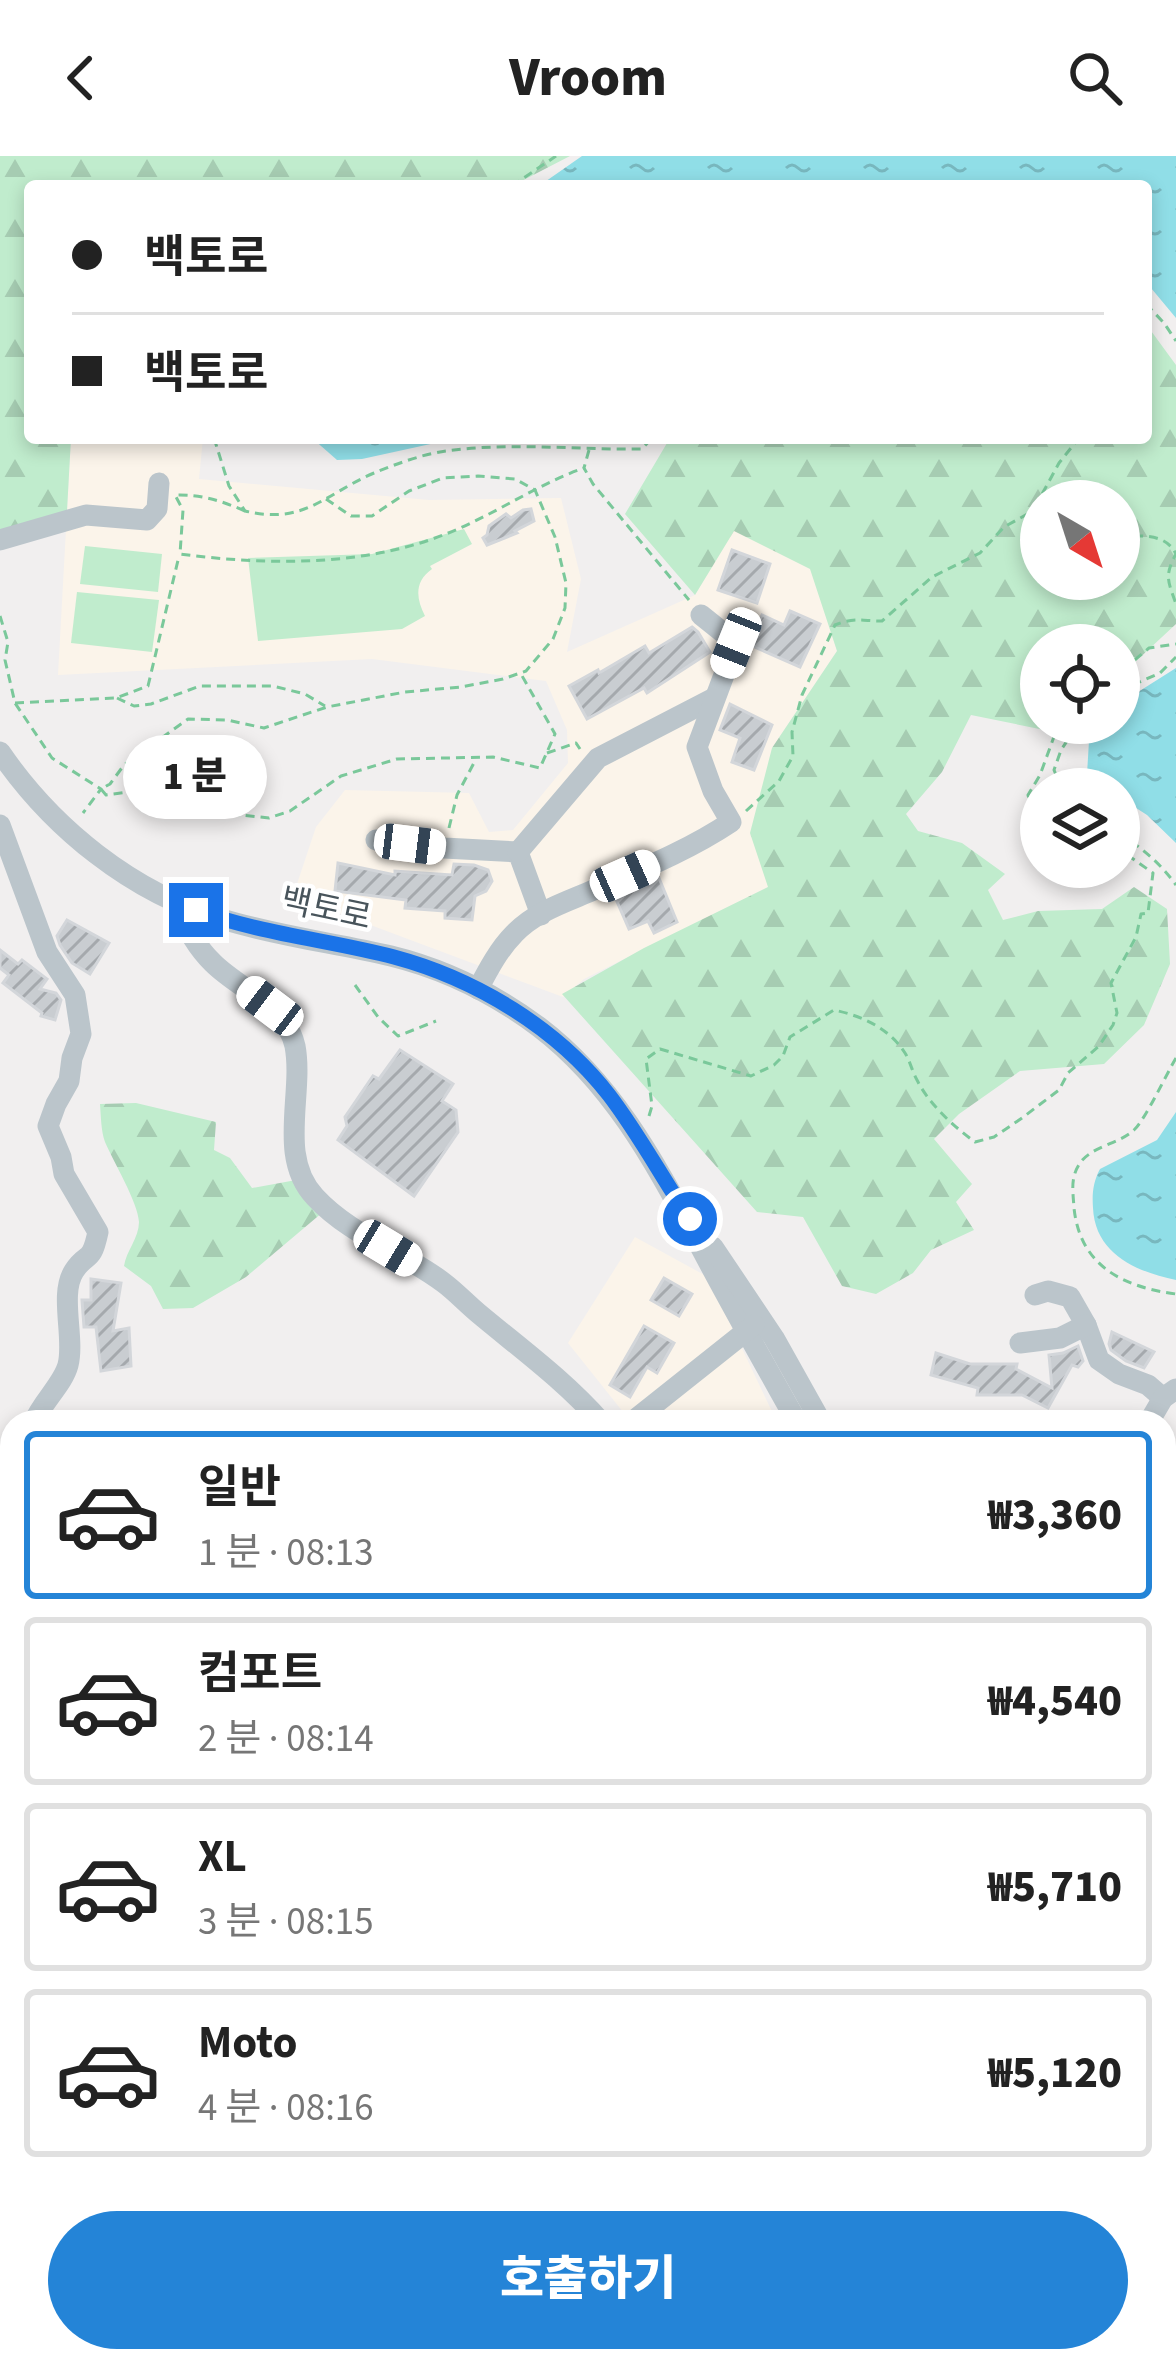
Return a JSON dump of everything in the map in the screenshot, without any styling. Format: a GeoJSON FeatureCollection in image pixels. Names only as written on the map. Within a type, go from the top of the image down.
{"type":"FeatureCollection","features":[{"type":"Feature","properties":{"kind":"street"},"geometry":{"type":"LineString","coordinates":[[0,540],[86,515],[147,520],[157,509],[159,483]]}},
{"type":"Feature","properties":{"kind":"street"},"geometry":{"type":"LineString","coordinates":[[478,989],[514,933],[541,914],[697,844],[731,822],[697,747],[736,643],[701,615]]}},
{"type":"Feature","properties":{"kind":"street"},"geometry":{"type":"LineString","coordinates":[[518,851],[598,758],[714,698]]}},
{"type":"Feature","properties":{"kind":"street","name":"백토로"},"geometry":{"type":"LineString","coordinates":[[0,752],[43,806],[70,830],[107,861],[174,902],[267,931],[395,957],[478,989],[537,1026],[609,1095],[813,1410]]}},
{"type":"Feature","properties":{"kind":"street"},"geometry":{"type":"LineString","coordinates":[[0,825],[47,952],[75,995],[82,1034],[69,1081],[48,1126],[64,1174],[98,1232],[93,1254],[74,1270],[68,1290],[68,1369],[39,1410]]}},
{"type":"Feature","properties":{"kind":"street"},"geometry":{"type":"LineString","coordinates":[[376,840],[518,851]]}},
{"type":"Feature","properties":{"kind":"street"},"geometry":{"type":"LineString","coordinates":[[518,851],[541,914]]}},
{"type":"Feature","properties":{"kind":"street"},"geometry":{"type":"LineString","coordinates":[[174,902],[196,943],[215,965],[270,1006],[294,1044],[295,1148],[310,1193],[347,1227],[445,1283],[548,1368],[589,1410]]}},
{"type":"Feature","properties":{"kind":"street"},"geometry":{"type":"LineString","coordinates":[[1035,1295],[1048,1291],[1070,1297],[1099,1360],[1119,1374],[1170,1394]]}},
{"type":"Feature","properties":{"kind":"street"},"geometry":{"type":"LineString","coordinates":[[647,1410],[754,1325]]}},
{"type":"Feature","properties":{"kind":"street","name":"백토로"},"geometry":{"type":"LineString","coordinates":[[754,1325],[791,1410]]}},
{"type":"Feature","properties":{"kind":"street"},"geometry":{"type":"LineString","coordinates":[[1020,1343],[1060,1338],[1086,1325]]}},
{"type":"Feature","properties":{"kind":"path"},"geometry":{"type":"LineString","coordinates":[[521,180],[556,156]]}},
{"type":"Feature","properties":{"kind":"path"},"geometry":{"type":"LineString","coordinates":[[1152,311],[1176,340]]}},
{"type":"Feature","properties":{"kind":"path"},"geometry":{"type":"LineString","coordinates":[[216,444],[229,486],[244,511]]}},
{"type":"Feature","properties":{"kind":"path"},"geometry":{"type":"LineString","coordinates":[[16,703],[116,698],[148,686],[180,554],[183,510],[176,495],[220,500],[270,517],[304,510],[374,473],[443,451],[642,449],[647,444]]}},
{"type":"Feature","properties":{"kind":"path"},"geometry":{"type":"LineString","coordinates":[[1050,480],[1073,444]]}},
{"type":"Feature","properties":{"kind":"path"},"geometry":{"type":"LineString","coordinates":[[589,450],[584,468],[593,484],[701,615]]}},
{"type":"Feature","properties":{"kind":"path"},"geometry":{"type":"LineString","coordinates":[[180,554],[238,561],[328,560],[374,553],[443,535],[552,479],[584,468]]}},
{"type":"Feature","properties":{"kind":"path"},"geometry":{"type":"LineString","coordinates":[[70,830],[124,765],[188,718],[263,728],[327,707],[461,687],[521,674],[553,639],[565,608],[566,583],[555,537],[535,490],[515,479],[443,478],[409,491],[372,516],[351,516],[326,499]]}},
{"type":"Feature","properties":{"kind":"path"},"geometry":{"type":"LineString","coordinates":[[731,822],[764,798],[793,756],[792,732],[802,695],[835,625],[852,617],[882,622],[932,577],[980,553],[1004,527],[1020,518]]}},
{"type":"Feature","properties":{"kind":"path"},"geometry":{"type":"LineString","coordinates":[[1140,536],[1162,538],[1174,548],[1167,577],[1176,604]]}},
{"type":"Feature","properties":{"kind":"path"},"geometry":{"type":"LineString","coordinates":[[0,616],[16,703],[52,758],[106,795],[128,792],[196,810],[269,818],[290,811],[340,776],[397,759],[493,757],[540,767],[555,734],[521,674]]}},
{"type":"Feature","properties":{"kind":"path"},"geometry":{"type":"LineString","coordinates":[[1140,656],[1149,648],[1176,644]]}},
{"type":"Feature","properties":{"kind":"path"},"geometry":{"type":"LineString","coordinates":[[1140,682],[1160,673],[1176,657]]}},
{"type":"Feature","properties":{"kind":"path"},"geometry":{"type":"LineString","coordinates":[[116,698],[134,706],[200,686],[274,686],[305,694],[327,707]]}},
{"type":"Feature","properties":{"kind":"path"},"geometry":{"type":"LineString","coordinates":[[545,753],[576,743]]}},
{"type":"Feature","properties":{"kind":"path"},"geometry":{"type":"LineString","coordinates":[[444,848],[458,795],[477,758]]}},
{"type":"Feature","properties":{"kind":"path"},"geometry":{"type":"LineString","coordinates":[[1140,846],[1176,885]]}},
{"type":"Feature","properties":{"kind":"path"},"geometry":{"type":"LineString","coordinates":[[632,1128],[649,1115],[646,1059],[660,1049],[751,1076],[783,1056],[790,1037],[834,1010],[854,1014],[886,1031],[906,1054],[918,1083],[953,1126],[975,1142],[994,1137],[1059,1090],[1068,1073],[1099,1046],[1113,1025],[1117,1012],[1111,983],[1136,938],[1141,914],[1148,913],[1153,873],[1140,864]]}},
{"type":"Feature","properties":{"kind":"path"},"geometry":{"type":"LineString","coordinates":[[355,985],[398,1036],[436,1021]]}},
{"type":"Feature","properties":{"kind":"path"},"geometry":{"type":"LineString","coordinates":[[1176,1058],[1135,1130],[1082,1159],[1072,1180],[1077,1232],[1094,1258],[1115,1278],[1148,1291],[1176,1294]]}},
{"type":"Feature","properties":{"kind":"shaded area"},"geometry":{"type":"Polygon","coordinates":[[[71,444],[202,444],[199,479],[429,500],[561,498],[581,579],[567,652],[695,595],[734,530],[811,569],[837,651],[772,748],[768,887],[584,979],[563,997],[293,896],[316,827],[345,790],[469,793],[489,832],[513,830],[568,763],[567,730],[546,681],[372,659],[58,675],[71,444]]]}},
{"type":"Feature","properties":{"kind":"shaded area"},"geometry":{"type":"Polygon","coordinates":[[[635,1237],[708,1277],[771,1410],[621,1410],[568,1343],[635,1237]]]}},
{"type":"Feature","properties":{"kind":"green space"},"geometry":{"type":"Polygon","coordinates":[[[0,156],[570,156],[524,180],[24,180],[24,444],[71,444],[67,511],[0,530],[0,156]]]}},
{"type":"Feature","properties":{"kind":"green space"},"geometry":{"type":"Polygon","coordinates":[[[1152,332],[1176,365],[1176,624],[1140,657],[1140,624],[1020,624],[1020,725],[971,715],[942,772],[906,814],[918,831],[962,843],[1005,874],[988,890],[1003,920],[1038,911],[1102,909],[1136,888],[1167,909],[1170,964],[1144,1025],[1104,1064],[1020,1071],[959,1114],[934,1139],[972,1184],[956,1202],[974,1230],[931,1250],[913,1273],[876,1294],[842,1286],[803,1217],[757,1212],[562,994],[768,887],[750,833],[772,748],[837,651],[810,569],[734,531],[695,595],[625,514],[666,444],[1152,444],[1152,332]]]}},
{"type":"Feature","properties":{"kind":"green space"},"geometry":{"type":"Polygon","coordinates":[[[464,529],[472,544],[430,566],[418,591],[425,616],[402,629],[258,641],[248,558],[372,554],[464,529]]]}},
{"type":"Feature","properties":{"kind":"green space"},"geometry":{"type":"Polygon","coordinates":[[[85,546],[162,554],[158,592],[80,584],[85,546]]]}},
{"type":"Feature","properties":{"kind":"green space"},"geometry":{"type":"Polygon","coordinates":[[[77,592],[159,600],[152,652],[71,643],[77,592]]]}},
{"type":"Feature","properties":{"kind":"green space"},"geometry":{"type":"Polygon","coordinates":[[[136,1103],[216,1122],[214,1150],[230,1158],[252,1188],[307,1178],[323,1212],[246,1277],[193,1308],[163,1309],[151,1286],[124,1266],[139,1222],[102,1129],[100,1104],[136,1103]]]}},
{"type":"Feature","properties":{"kind":"water"},"geometry":{"type":"Polygon","coordinates":[[[582,156],[1176,156],[1176,318],[1152,289],[1152,180],[548,180],[582,156]]]}},
{"type":"Feature","properties":{"kind":"water"},"geometry":{"type":"Polygon","coordinates":[[[319,444],[431,444],[362,459],[337,460],[319,444]]]}},
{"type":"Feature","properties":{"kind":"water"},"geometry":{"type":"Polygon","coordinates":[[[1176,668],[1176,843],[1140,810],[1140,768],[1087,768],[1089,744],[1140,744],[1140,691],[1176,668]]]}},
{"type":"Feature","properties":{"kind":"water"},"geometry":{"type":"Polygon","coordinates":[[[1176,1112],[1176,1280],[1133,1266],[1110,1249],[1096,1224],[1093,1198],[1100,1169],[1157,1140],[1176,1112]]]}},
{"type":"Feature","properties":{"kind":"building"},"geometry":{"type":"Polygon","coordinates":[[[531,509],[534,521],[487,545],[483,538],[489,526],[506,514],[511,518],[531,509]]]}},
{"type":"Feature","properties":{"kind":"building"},"geometry":{"type":"Polygon","coordinates":[[[732,550],[770,564],[757,603],[718,590],[732,550]]]}},
{"type":"Feature","properties":{"kind":"building"},"geometry":{"type":"Polygon","coordinates":[[[790,611],[820,624],[800,667],[750,645],[762,615],[784,625],[790,611]]]}},
{"type":"Feature","properties":{"kind":"building"},"geometry":{"type":"Polygon","coordinates":[[[692,627],[710,652],[647,693],[644,688],[587,719],[569,686],[645,646],[649,653],[692,627]]]}},
{"type":"Feature","properties":{"kind":"building"},"geometry":{"type":"Polygon","coordinates":[[[730,704],[772,725],[754,770],[732,762],[740,738],[720,730],[730,704]]]}},
{"type":"Feature","properties":{"kind":"building"},"geometry":{"type":"Polygon","coordinates":[[[338,863],[395,875],[395,871],[452,875],[454,864],[474,865],[488,870],[492,881],[475,896],[472,920],[445,918],[445,911],[405,908],[406,900],[335,891],[338,863]]]}},
{"type":"Feature","properties":{"kind":"building"},"geometry":{"type":"Polygon","coordinates":[[[659,878],[677,922],[654,933],[648,921],[629,929],[615,897],[659,878]]]}},
{"type":"Feature","properties":{"kind":"building"},"geometry":{"type":"Polygon","coordinates":[[[67,920],[109,943],[90,974],[72,963],[60,945],[57,936],[67,920]]]}},
{"type":"Feature","properties":{"kind":"building"},"geometry":{"type":"Polygon","coordinates":[[[0,950],[47,979],[40,989],[56,993],[61,1000],[55,1020],[41,1016],[3,983],[9,975],[0,968],[0,950]]]}},
{"type":"Feature","properties":{"kind":"building"},"geometry":{"type":"Polygon","coordinates":[[[400,1050],[453,1084],[442,1101],[456,1110],[458,1132],[414,1196],[338,1140],[347,1126],[345,1117],[373,1076],[379,1079],[400,1050]]]}},
{"type":"Feature","properties":{"kind":"building"},"geometry":{"type":"Polygon","coordinates":[[[664,1278],[692,1294],[679,1316],[651,1300],[664,1278]]]}},
{"type":"Feature","properties":{"kind":"building"},"geometry":{"type":"Polygon","coordinates":[[[91,1279],[121,1283],[113,1331],[129,1328],[131,1366],[101,1371],[96,1327],[84,1327],[82,1300],[91,1300],[91,1279]]]}},
{"type":"Feature","properties":{"kind":"building"},"geometry":{"type":"Polygon","coordinates":[[[644,1326],[674,1343],[657,1373],[647,1367],[630,1397],[610,1385],[644,1326]]]}},
{"type":"Feature","properties":{"kind":"building"},"geometry":{"type":"Polygon","coordinates":[[[1112,1332],[1154,1352],[1144,1368],[1111,1350],[1112,1332]]]}},
{"type":"Feature","properties":{"kind":"building"},"geometry":{"type":"Polygon","coordinates":[[[1078,1346],[1083,1361],[1078,1367],[1072,1365],[1048,1408],[1022,1395],[977,1395],[978,1388],[931,1375],[936,1353],[970,1364],[1017,1364],[1016,1369],[1052,1388],[1049,1355],[1078,1346]]]}},
{"type":"Feature","properties":{"kind":"route"},"geometry":{"type":"LineString","coordinates":[[196,910],[267,931],[395,957],[478,989],[508,1007],[587,1069],[632,1128],[690,1219]]}}]}
